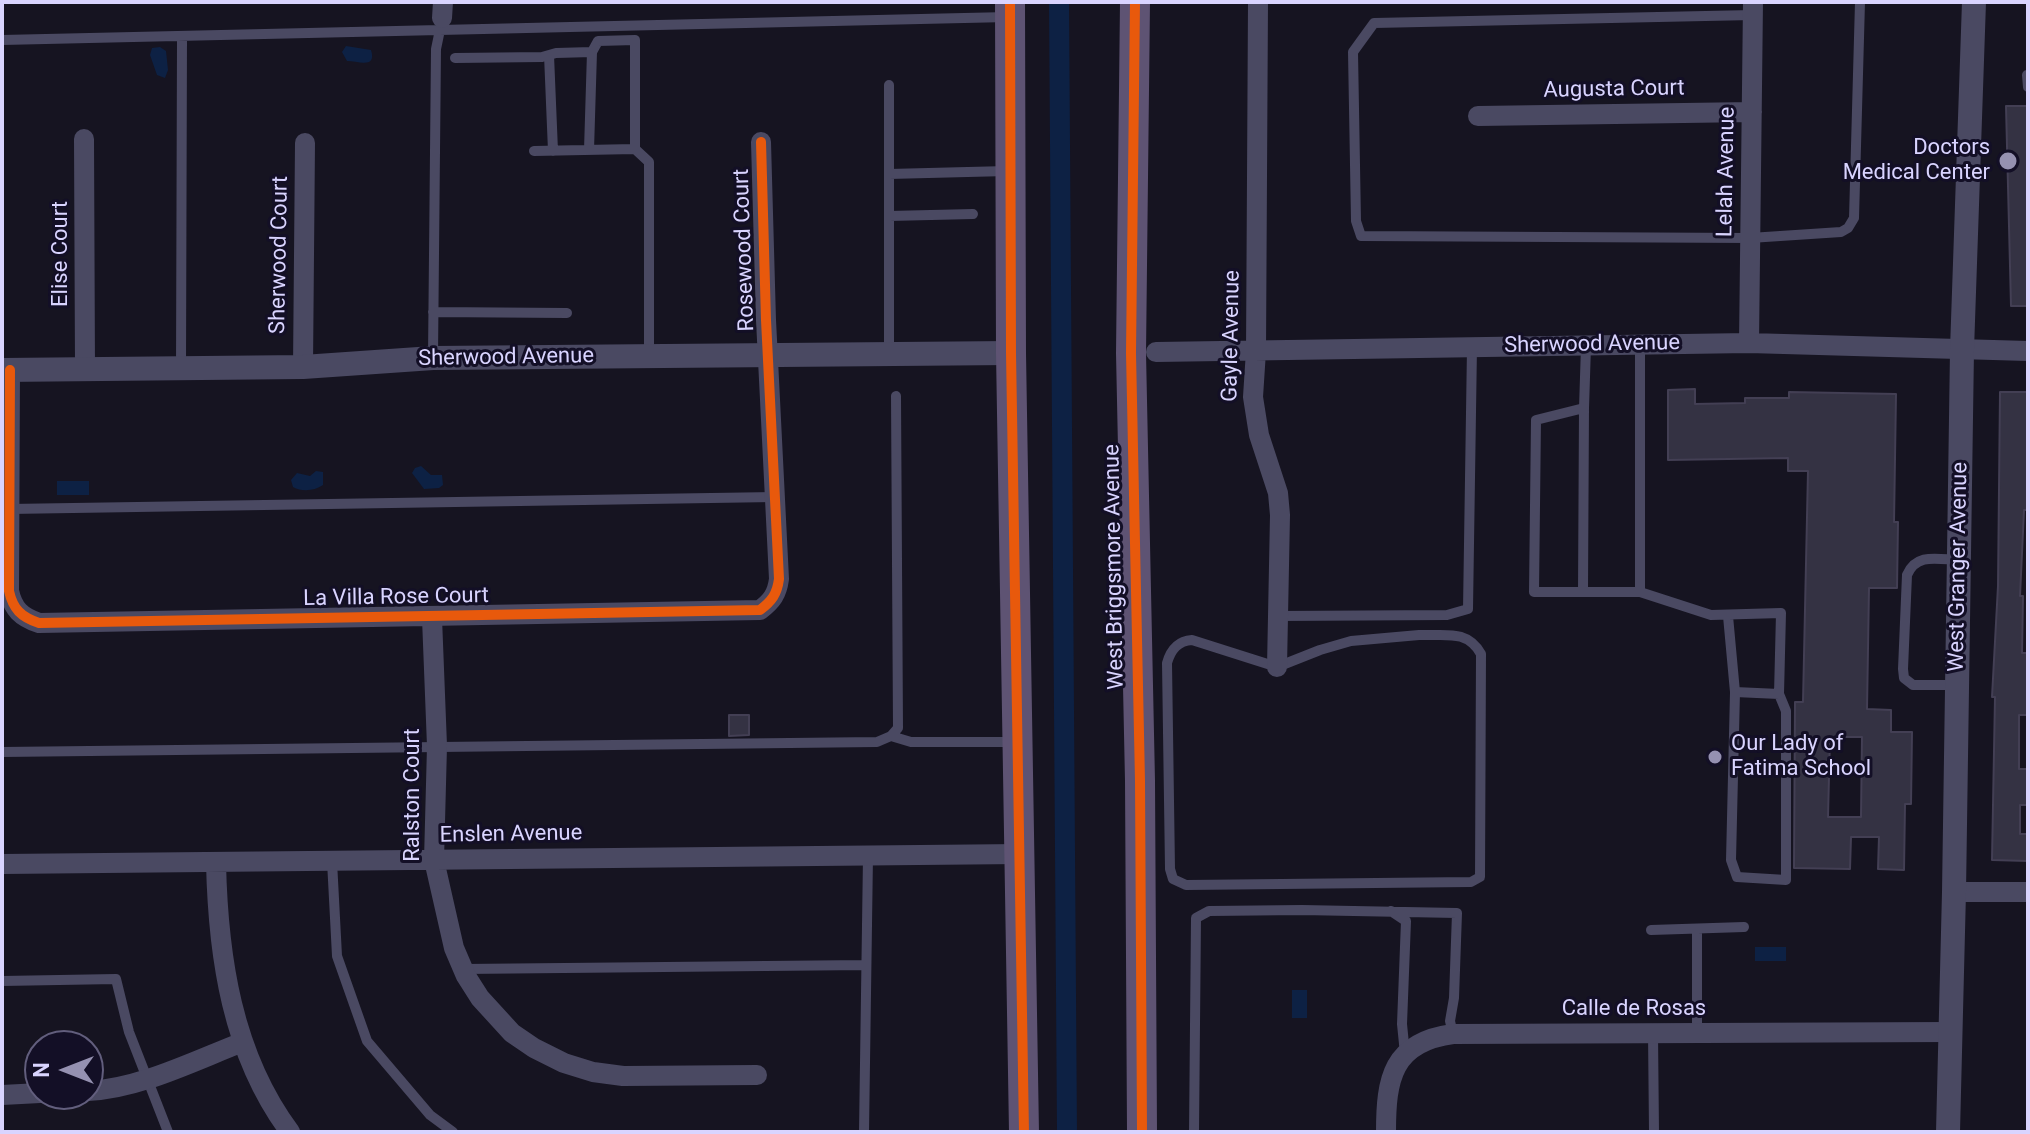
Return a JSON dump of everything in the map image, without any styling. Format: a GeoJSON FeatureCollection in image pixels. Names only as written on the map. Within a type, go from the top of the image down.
{"type":"FeatureCollection","features":[{"type":"Feature","properties":{"kind":"main road","name":"West Briggsmore Avenue"},"geometry":{"type":"LineString","coordinates":[[1135,2],[1131,353],[1142,1132]]}},
{"type":"Feature","properties":{"kind":"main road"},"geometry":{"type":"LineString","coordinates":[[1010,10],[1011,353],[1024,1132]]}},
{"type":"Feature","properties":{"kind":"street","name":"Gayle Avenue"},"geometry":{"type":"LineString","coordinates":[[1258,2],[1256,351],[1253,397],[1259,435],[1279,504],[1277,667]]}},
{"type":"Feature","properties":{"kind":"street","name":"West Granger Avenue"},"geometry":{"type":"LineString","coordinates":[[1948,1132],[1962,350],[1974,2]]}},
{"type":"Feature","properties":{"kind":"street","name":"Lelah Avenue"},"geometry":{"type":"LineString","coordinates":[[1749,343],[1753,9]]}},
{"type":"Feature","properties":{"kind":"street","name":"Augusta Court"},"geometry":{"type":"LineString","coordinates":[[1478,116],[1752,112]]}},
{"type":"Feature","properties":{"kind":"street","name":"Elise Court"},"geometry":{"type":"LineString","coordinates":[[84,139],[85,369]]}},
{"type":"Feature","properties":{"kind":"street","name":"Rosewood Court"},"geometry":{"type":"LineString","coordinates":[[761,142],[769,356]]}},
{"type":"Feature","properties":{"kind":"street","name":"Sherwood Court"},"geometry":{"type":"LineString","coordinates":[[303,367],[305,143]]}},
{"type":"Feature","properties":{"kind":"street","name":"Sherwood Avenue"},"geometry":{"type":"LineString","coordinates":[[1156,352],[1749,343],[2028,351]]}},
{"type":"Feature","properties":{"kind":"street","name":"Sherwood Avenue"},"geometry":{"type":"LineString","coordinates":[[6,370],[303,367],[433,358],[1011,353]]}},
{"type":"Feature","properties":{"kind":"street","name":"La Villa Rose Court"},"geometry":{"type":"LineString","coordinates":[[6,370],[9,591],[12,604],[26,619],[39,623],[432,618],[760,610],[770,603],[777,592],[779,579],[769,356]]}},
{"type":"Feature","properties":{"kind":"street","name":"Ralston Court"},"geometry":{"type":"LineString","coordinates":[[432,618],[437,746],[434,860],[447,923],[463,969],[480,998],[512,1033],[534,1048],[564,1063],[593,1072],[623,1076],[757,1075]]}},
{"type":"Feature","properties":{"kind":"street","name":"Enslen Avenue"},"geometry":{"type":"LineString","coordinates":[[2,864],[1021,854]]}},
{"type":"Feature","properties":{"kind":"street"},"geometry":{"type":"LineString","coordinates":[[216,862],[221,958],[243,1042],[263,1088],[290,1132]]}},
{"type":"Feature","properties":{"kind":"street"},"geometry":{"type":"LineString","coordinates":[[1954,892],[2028,892]]}},
{"type":"Feature","properties":{"kind":"street","name":"Calle de Rosas"},"geometry":{"type":"LineString","coordinates":[[1405,1054],[1417,1044],[1436,1036],[1453,1034],[1951,1032]]}},
{"type":"Feature","properties":{"kind":"street"},"geometry":{"type":"LineString","coordinates":[[104,1091],[243,1042]]}},
{"type":"Feature","properties":{"kind":"street"},"geometry":{"type":"LineString","coordinates":[[1386,1132],[1387,1087],[1395,1066],[1405,1054]]}},
{"type":"Feature","properties":{"kind":"street"},"geometry":{"type":"LineString","coordinates":[[2,1095],[24,1094]]}},
{"type":"Feature","properties":{"kind":"lane"},"geometry":{"type":"LineString","coordinates":[[1753,9],[1374,23],[1353,52],[1356,221],[1361,236],[1750,238],[1841,232],[1848,228],[1854,218],[1860,2]]}},
{"type":"Feature","properties":{"kind":"lane"},"geometry":{"type":"LineString","coordinates":[[2,40],[182,38],[442,16],[1010,10]]}},
{"type":"Feature","properties":{"kind":"lane"},"geometry":{"type":"LineString","coordinates":[[433,358],[436,49],[442,16]]}},
{"type":"Feature","properties":{"kind":"lane"},"geometry":{"type":"LineString","coordinates":[[181,369],[182,38]]}},
{"type":"Feature","properties":{"kind":"lane"},"geometry":{"type":"LineString","coordinates":[[589,150],[592,52],[598,41],[635,40],[635,149]]}},
{"type":"Feature","properties":{"kind":"lane"},"geometry":{"type":"LineString","coordinates":[[455,58],[542,57],[592,52]]}},
{"type":"Feature","properties":{"kind":"lane"},"geometry":{"type":"LineString","coordinates":[[549,55],[553,151]]}},
{"type":"Feature","properties":{"kind":"lane"},"geometry":{"type":"LineString","coordinates":[[889,85],[889,355]]}},
{"type":"Feature","properties":{"kind":"lane"},"geometry":{"type":"LineString","coordinates":[[534,151],[635,149],[649,162],[649,357]]}},
{"type":"Feature","properties":{"kind":"lane"},"geometry":{"type":"LineString","coordinates":[[889,174],[1010,171]]}},
{"type":"Feature","properties":{"kind":"lane"},"geometry":{"type":"LineString","coordinates":[[889,216],[973,214]]}},
{"type":"Feature","properties":{"kind":"lane"},"geometry":{"type":"LineString","coordinates":[[433,312],[567,313]]}},
{"type":"Feature","properties":{"kind":"lane"},"geometry":{"type":"LineString","coordinates":[[1640,345],[1640,592]]}},
{"type":"Feature","properties":{"kind":"lane"},"geometry":{"type":"LineString","coordinates":[[1583,591],[1586,346]]}},
{"type":"Feature","properties":{"kind":"lane"},"geometry":{"type":"LineString","coordinates":[[1278,616],[1447,615],[1468,609],[1472,347]]}},
{"type":"Feature","properties":{"kind":"lane"},"geometry":{"type":"LineString","coordinates":[[2,752],[877,742],[891,736],[898,728],[896,396]]}},
{"type":"Feature","properties":{"kind":"lane"},"geometry":{"type":"LineString","coordinates":[[1584,408],[1536,420],[1534,592],[1640,592],[1711,615],[1781,613],[1779,694],[1786,711],[1786,880],[1737,877],[1731,860],[1735,692],[1728,616]]}},
{"type":"Feature","properties":{"kind":"lane"},"geometry":{"type":"LineString","coordinates":[[9,509],[775,497]]}},
{"type":"Feature","properties":{"kind":"lane"},"geometry":{"type":"LineString","coordinates":[[1958,685],[1913,685],[1904,678],[1903,669],[1909,568],[1916,561],[1924,559],[1959,560]]}},
{"type":"Feature","properties":{"kind":"lane"},"geometry":{"type":"LineString","coordinates":[[1465,636],[1473,641],[1483,662],[1480,877],[1471,882],[1186,885],[1173,879],[1170,869],[1169,656],[1179,644],[1192,640],[1277,667],[1320,650],[1369,638],[1465,636]]}},
{"type":"Feature","properties":{"kind":"lane"},"geometry":{"type":"LineString","coordinates":[[1735,692],[1779,694]]}},
{"type":"Feature","properties":{"kind":"lane"},"geometry":{"type":"LineString","coordinates":[[891,736],[911,742],[1019,742]]}},
{"type":"Feature","properties":{"kind":"lane"},"geometry":{"type":"LineString","coordinates":[[864,1132],[868,856]]}},
{"type":"Feature","properties":{"kind":"lane"},"geometry":{"type":"LineString","coordinates":[[332,861],[337,956],[367,1041],[430,1115],[453,1132]]}},
{"type":"Feature","properties":{"kind":"lane"},"geometry":{"type":"LineString","coordinates":[[1194,1132],[1196,918],[1209,911],[1457,913],[1454,998],[1450,1021],[1453,1034]]}},
{"type":"Feature","properties":{"kind":"lane"},"geometry":{"type":"LineString","coordinates":[[1391,911],[1406,921],[1402,1024],[1405,1054]]}},
{"type":"Feature","properties":{"kind":"lane"},"geometry":{"type":"LineString","coordinates":[[1651,930],[1744,927]]}},
{"type":"Feature","properties":{"kind":"lane"},"geometry":{"type":"LineString","coordinates":[[1697,929],[1697,1033]]}},
{"type":"Feature","properties":{"kind":"lane"},"geometry":{"type":"LineString","coordinates":[[463,969],[866,965]]}},
{"type":"Feature","properties":{"kind":"lane"},"geometry":{"type":"LineString","coordinates":[[2,981],[116,979],[129,1032],[168,1132]]}},
{"type":"Feature","properties":{"kind":"lane"},"geometry":{"type":"LineString","coordinates":[[1653,1033],[1654,1132]]}},
{"type":"Feature","properties":{"kind":"water"},"geometry":{"type":"Polygon","coordinates":[[[346,46],[371,50],[371,60],[365,63],[347,61],[342,52],[346,46]]]}},
{"type":"Feature","properties":{"kind":"water"},"geometry":{"type":"Polygon","coordinates":[[[160,47],[166,51],[168,70],[165,78],[157,75],[150,55],[152,48],[160,47]]]}},
{"type":"Feature","properties":{"kind":"water"},"geometry":{"type":"Polygon","coordinates":[[[421,466],[431,475],[442,475],[443,485],[424,489],[412,473],[421,466]]]}},
{"type":"Feature","properties":{"kind":"water"},"geometry":{"type":"Polygon","coordinates":[[[316,471],[323,472],[323,485],[308,490],[293,487],[291,480],[297,473],[310,476],[316,471]]]}},
{"type":"Feature","properties":{"kind":"water"},"geometry":{"type":"Polygon","coordinates":[[[57,481],[89,481],[89,495],[57,495],[57,481]]]}},
{"type":"Feature","properties":{"kind":"water"},"geometry":{"type":"Polygon","coordinates":[[[1755,947],[1786,947],[1786,961],[1755,961],[1755,947]]]}},
{"type":"Feature","properties":{"kind":"water"},"geometry":{"type":"Polygon","coordinates":[[[1292,990],[1307,990],[1307,1018],[1292,1018],[1292,990]]]}},
{"type":"Feature","properties":{"kind":"building"},"geometry":{"type":"Polygon","coordinates":[[[2006,106],[2028,106],[2028,306],[2011,306],[2006,106]]]}},
{"type":"Feature","properties":{"kind":"building"},"geometry":{"type":"Polygon","coordinates":[[[1695,389],[1695,404],[1745,403],[1745,398],[1789,398],[1789,392],[1896,394],[1894,522],[1898,522],[1897,588],[1869,588],[1867,709],[1891,710],[1891,732],[1912,732],[1911,804],[1905,804],[1904,870],[1878,869],[1879,837],[1851,837],[1850,869],[1794,868],[1795,702],[1803,702],[1808,471],[1788,471],[1788,458],[1668,460],[1668,390],[1695,389]],[[1830,737],[1828,817],[1861,817],[1862,737],[1830,737]]]}},
{"type":"Feature","properties":{"kind":"building"},"geometry":{"type":"Polygon","coordinates":[[[2000,392],[2028,392],[2028,510],[2024,510],[2020,596],[2023,596],[2022,653],[2027,653],[2028,715],[2019,715],[2019,769],[2028,769],[2028,805],[2020,805],[2020,834],[2028,834],[2028,861],[1992,860],[1995,697],[1992,697],[1998,586],[2000,392]]]}},
{"type":"Feature","properties":{"kind":"building"},"geometry":{"type":"Polygon","coordinates":[[[729,715],[749,715],[749,735],[729,736],[729,715]]]}},
{"type":"Feature","properties":{"kind":"waterway"},"geometry":{"type":"LineString","coordinates":[[1059,2],[1067,1132]]}},
{"type":"Feature","properties":{"kind":"cycle path"},"geometry":{"type":"LineString","coordinates":[[1010,2],[1011,353],[1024,1132]]}},
{"type":"Feature","properties":{"kind":"cycle path"},"geometry":{"type":"LineString","coordinates":[[1135,2],[1131,353],[1140,781],[1142,1132]]}},
{"type":"Feature","properties":{"kind":"cycle path"},"geometry":{"type":"LineString","coordinates":[[10,370],[9,591],[19,612],[39,623],[760,610],[773,597],[779,579],[761,142]]}},
{"type":"Feature","properties":{"kind":"place","name":"Doctors Medical Center"},"geometry":{"type":"Point","coordinates":[2008,161]}},
{"type":"Feature","properties":{"kind":"place","name":"Our Lady of Fatima School"},"geometry":{"type":"Point","coordinates":[1715,757]}}]}
